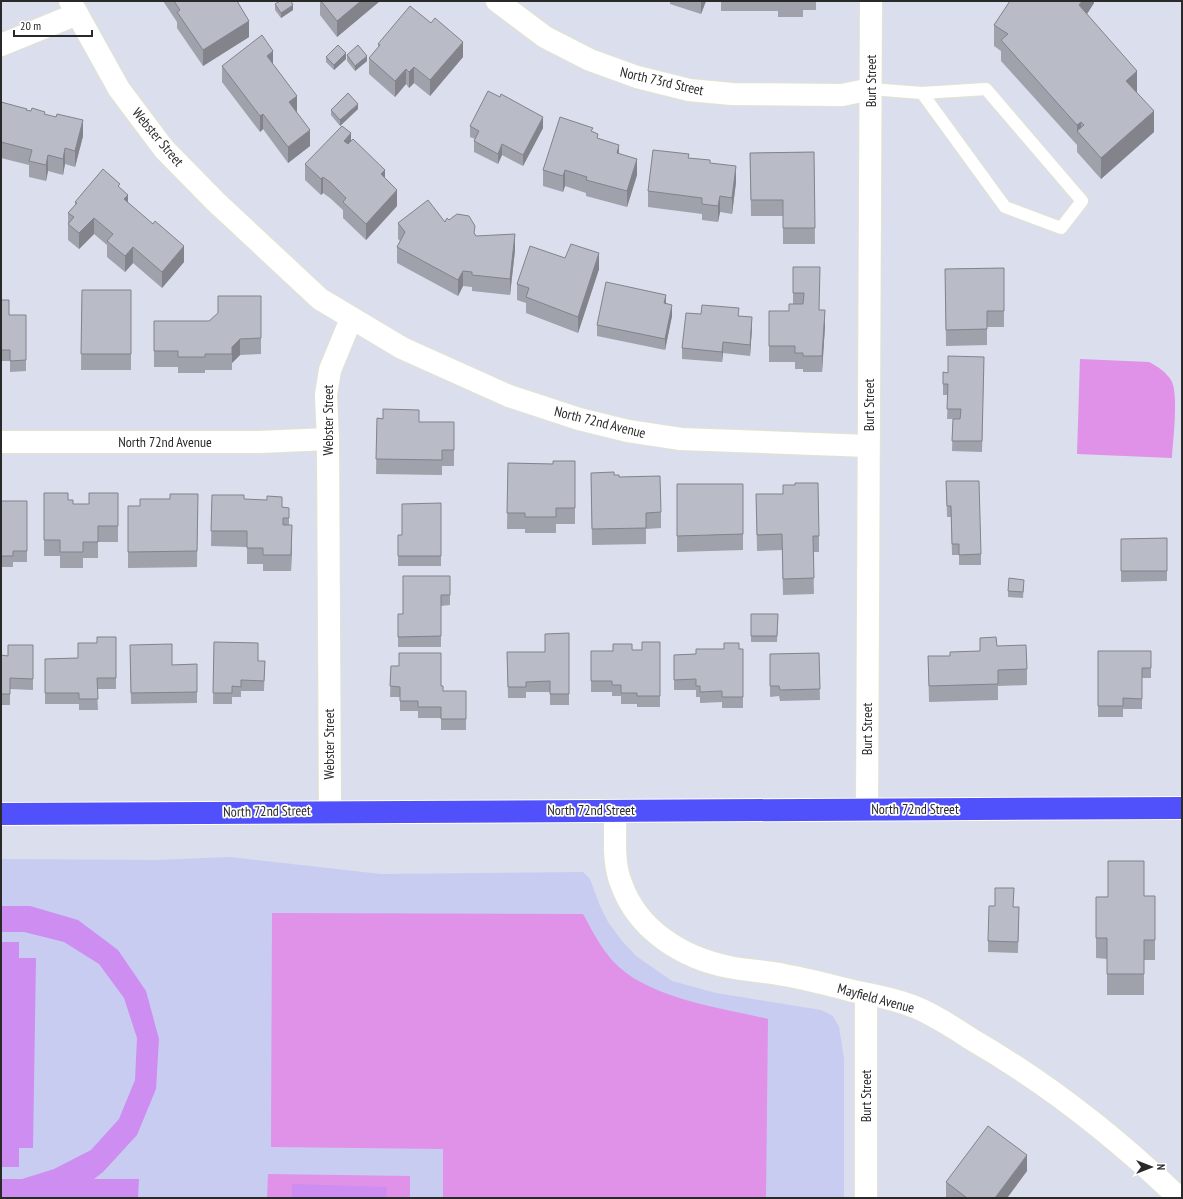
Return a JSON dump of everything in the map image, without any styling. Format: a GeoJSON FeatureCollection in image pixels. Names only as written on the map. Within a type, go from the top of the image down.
{"type":"FeatureCollection","features":[{"type":"Feature","properties":{"kind":"main road","name":"North 72nd Street"},"geometry":{"type":"LineString","coordinates":[[1,814],[330,811],[1182,808]]}},
{"type":"Feature","properties":{"kind":"street","name":"North 73rd Street"},"geometry":{"type":"LineString","coordinates":[[497,1],[546,37],[590,60],[637,77],[689,90],[732,94],[842,95],[871,89]]}},
{"type":"Feature","properties":{"kind":"street","name":"Burt Street"},"geometry":{"type":"LineString","coordinates":[[867,810],[871,1]]}},
{"type":"Feature","properties":{"kind":"street"},"geometry":{"type":"LineString","coordinates":[[1,45],[73,8]]}},
{"type":"Feature","properties":{"kind":"street","name":"Webster Street"},"geometry":{"type":"LineString","coordinates":[[73,8],[119,89],[164,149],[216,202],[320,299],[351,319],[330,370],[326,395],[328,439],[330,811]]}},
{"type":"Feature","properties":{"kind":"street","name":"North 72nd Avenue"},"geometry":{"type":"LineString","coordinates":[[351,319],[402,348],[445,369],[509,396],[593,422],[628,431],[681,439],[868,446]]}},
{"type":"Feature","properties":{"kind":"street","name":"North 72nd Avenue"},"geometry":{"type":"LineString","coordinates":[[1,442],[259,442],[328,439]]}},
{"type":"Feature","properties":{"kind":"street","name":"Mayfield Avenue"},"geometry":{"type":"LineString","coordinates":[[615,810],[616,859],[620,882],[630,904],[644,922],[659,936],[683,951],[729,967],[784,975],[905,1003],[926,1012],[996,1053],[1077,1108],[1143,1163],[1179,1198]]}},
{"type":"Feature","properties":{"kind":"street","name":"Burt Street"},"geometry":{"type":"LineString","coordinates":[[866,994],[866,1198]]}},
{"type":"Feature","properties":{"kind":"lane"},"geometry":{"type":"LineString","coordinates":[[871,89],[922,93],[986,89],[1082,201],[1061,228],[1005,207],[922,93]]}},
{"type":"Feature","properties":{"kind":"shaded area"},"geometry":{"type":"Polygon","coordinates":[[[1080,359],[1149,362],[1167,374],[1171,380],[1175,395],[1172,458],[1077,454],[1080,359]]]}},
{"type":"Feature","properties":{"kind":"shaded area"},"geometry":{"type":"Polygon","coordinates":[[[229,857],[381,874],[583,872],[590,879],[600,906],[608,922],[622,941],[636,956],[672,981],[716,993],[821,1010],[833,1016],[839,1027],[844,1058],[844,1198],[1,1198],[1,859],[157,860],[229,857]]]}},
{"type":"Feature","properties":{"kind":"shaded area"},"geometry":{"type":"Polygon","coordinates":[[[1,906],[30,906],[78,920],[118,950],[146,991],[159,1039],[156,1089],[137,1135],[103,1172],[94,1179],[139,1179],[138,1198],[1,1198],[1,1179],[22,1179],[54,1169],[91,1150],[119,1119],[135,1080],[137,1038],[124,998],[99,964],[64,942],[24,932],[1,932],[1,906]]]}},
{"type":"Feature","properties":{"kind":"shaded area"},"geometry":{"type":"Polygon","coordinates":[[[272,913],[583,914],[608,955],[619,967],[634,978],[669,995],[768,1019],[766,1198],[443,1198],[443,1149],[271,1147],[272,913]]]}},
{"type":"Feature","properties":{"kind":"shaded area"},"geometry":{"type":"Polygon","coordinates":[[[1,942],[19,942],[19,958],[36,958],[33,1148],[19,1148],[19,1167],[1,1167],[1,942]]]}},
{"type":"Feature","properties":{"kind":"shaded area"},"geometry":{"type":"Polygon","coordinates":[[[268,1174],[410,1176],[410,1198],[267,1198],[268,1174]]]}},
{"type":"Feature","properties":{"kind":"shaded area"},"geometry":{"type":"Polygon","coordinates":[[[292,1184],[387,1187],[386,1198],[292,1198],[292,1184]]]}},
{"type":"Feature","properties":{"kind":"building"},"geometry":{"type":"Polygon","coordinates":[[[174,1],[237,1],[249,21],[203,50],[177,12],[180,10],[174,1]]]}},
{"type":"Feature","properties":{"kind":"building"},"geometry":{"type":"Polygon","coordinates":[[[280,1],[291,1],[293,5],[281,13],[275,4],[280,1]]]}},
{"type":"Feature","properties":{"kind":"building"},"geometry":{"type":"Polygon","coordinates":[[[321,1],[361,1],[337,21],[321,1]]]}},
{"type":"Feature","properties":{"kind":"building"},"geometry":{"type":"Polygon","coordinates":[[[1010,1],[1082,1],[1079,5],[1137,71],[1126,81],[1154,111],[1101,158],[1077,131],[1084,125],[1081,122],[1077,125],[1001,40],[1008,34],[994,25],[1010,1]]]}},
{"type":"Feature","properties":{"kind":"building"},"geometry":{"type":"Polygon","coordinates":[[[410,6],[431,23],[435,18],[463,42],[430,80],[414,67],[409,72],[406,69],[395,81],[369,58],[380,45],[378,44],[410,6]]]}},
{"type":"Feature","properties":{"kind":"building"},"geometry":{"type":"Polygon","coordinates":[[[262,35],[273,51],[267,56],[297,96],[289,102],[310,130],[288,147],[263,114],[260,116],[222,66],[262,35]]]}},
{"type":"Feature","properties":{"kind":"building"},"geometry":{"type":"Polygon","coordinates":[[[338,45],[346,53],[334,65],[326,57],[338,45]]]}},
{"type":"Feature","properties":{"kind":"building"},"geometry":{"type":"Polygon","coordinates":[[[358,45],[367,56],[355,66],[347,55],[358,45]]]}},
{"type":"Feature","properties":{"kind":"building"},"geometry":{"type":"Polygon","coordinates":[[[488,91],[500,97],[501,94],[543,117],[523,155],[502,144],[498,154],[474,141],[479,131],[470,126],[488,91]]]}},
{"type":"Feature","properties":{"kind":"building"},"geometry":{"type":"Polygon","coordinates":[[[348,93],[358,104],[340,120],[331,110],[348,93]]]}},
{"type":"Feature","properties":{"kind":"building"},"geometry":{"type":"Polygon","coordinates":[[[1,102],[31,111],[32,108],[45,112],[44,114],[56,117],[57,114],[83,120],[75,151],[65,148],[63,159],[48,155],[46,165],[29,161],[32,150],[1,142],[1,102]]]}},
{"type":"Feature","properties":{"kind":"building"},"geometry":{"type":"Polygon","coordinates":[[[560,117],[593,128],[591,131],[598,134],[597,138],[619,145],[617,153],[637,159],[627,191],[586,180],[587,177],[565,170],[563,176],[543,170],[560,117]]]}},
{"type":"Feature","properties":{"kind":"building"},"geometry":{"type":"Polygon","coordinates":[[[342,126],[351,133],[344,141],[348,144],[353,139],[385,170],[381,174],[397,190],[366,224],[343,202],[346,198],[330,182],[323,177],[321,179],[305,164],[342,126]]]}},
{"type":"Feature","properties":{"kind":"building"},"geometry":{"type":"Polygon","coordinates":[[[653,150],[689,154],[688,158],[710,160],[710,163],[736,166],[732,198],[720,196],[718,206],[702,204],[702,198],[648,191],[653,150]]]}},
{"type":"Feature","properties":{"kind":"building"},"geometry":{"type":"Polygon","coordinates":[[[814,152],[815,228],[783,228],[783,200],[751,200],[750,153],[814,152]]]}},
{"type":"Feature","properties":{"kind":"building"},"geometry":{"type":"Polygon","coordinates":[[[103,169],[120,184],[118,186],[128,195],[124,199],[153,224],[155,221],[184,246],[162,272],[133,247],[125,256],[107,241],[113,234],[94,218],[79,233],[68,224],[74,217],[68,213],[77,203],[75,202],[103,169]]]}},
{"type":"Feature","properties":{"kind":"building"},"geometry":{"type":"Polygon","coordinates":[[[428,200],[445,222],[447,218],[449,220],[457,214],[469,216],[475,226],[474,233],[476,236],[515,234],[510,279],[472,275],[472,272],[463,271],[458,280],[397,247],[405,232],[398,223],[428,200]]]}},
{"type":"Feature","properties":{"kind":"building"},"geometry":{"type":"Polygon","coordinates":[[[571,244],[599,253],[578,317],[526,297],[529,288],[517,284],[530,246],[565,258],[571,244]]]}},
{"type":"Feature","properties":{"kind":"building"},"geometry":{"type":"Polygon","coordinates":[[[793,267],[820,267],[819,310],[825,310],[822,356],[803,356],[803,353],[795,353],[795,346],[769,346],[769,311],[789,311],[789,304],[803,304],[804,293],[793,293],[793,267]]]}},
{"type":"Feature","properties":{"kind":"building"},"geometry":{"type":"Polygon","coordinates":[[[1004,268],[1004,311],[987,311],[987,329],[946,330],[945,269],[1004,268]]]}},
{"type":"Feature","properties":{"kind":"building"},"geometry":{"type":"Polygon","coordinates":[[[606,282],[666,295],[664,303],[672,305],[665,339],[597,325],[606,282]]]}},
{"type":"Feature","properties":{"kind":"building"},"geometry":{"type":"Polygon","coordinates":[[[82,290],[131,290],[131,354],[81,354],[82,290]]]}},
{"type":"Feature","properties":{"kind":"building"},"geometry":{"type":"Polygon","coordinates":[[[218,296],[261,296],[261,338],[240,339],[232,347],[232,354],[205,354],[205,357],[178,357],[178,351],[154,351],[154,321],[209,321],[218,313],[218,296]]]}},
{"type":"Feature","properties":{"kind":"building"},"geometry":{"type":"Polygon","coordinates":[[[1,300],[9,300],[9,315],[26,315],[26,360],[10,361],[10,350],[1,350],[1,300]]]}},
{"type":"Feature","properties":{"kind":"building"},"geometry":{"type":"Polygon","coordinates":[[[702,305],[739,308],[738,316],[752,317],[750,345],[723,342],[722,352],[682,348],[686,313],[701,314],[702,305]]]}},
{"type":"Feature","properties":{"kind":"building"},"geometry":{"type":"Polygon","coordinates":[[[948,356],[984,357],[982,441],[952,441],[953,419],[960,419],[961,409],[947,409],[948,384],[943,384],[943,372],[948,373],[948,356]]]}},
{"type":"Feature","properties":{"kind":"building"},"geometry":{"type":"Polygon","coordinates":[[[383,409],[419,410],[419,422],[454,422],[454,450],[442,450],[442,460],[376,459],[377,418],[383,419],[383,409]]]}},
{"type":"Feature","properties":{"kind":"building"},"geometry":{"type":"Polygon","coordinates":[[[553,461],[575,461],[575,508],[556,508],[556,517],[525,517],[525,513],[507,513],[508,463],[553,464],[553,461]]]}},
{"type":"Feature","properties":{"kind":"building"},"geometry":{"type":"Polygon","coordinates":[[[614,472],[614,475],[619,475],[619,477],[660,476],[661,512],[646,513],[646,528],[592,529],[591,473],[614,472]]]}},
{"type":"Feature","properties":{"kind":"building"},"geometry":{"type":"Polygon","coordinates":[[[946,481],[979,481],[981,554],[959,555],[959,544],[952,544],[951,506],[947,506],[946,481]]]}},
{"type":"Feature","properties":{"kind":"building"},"geometry":{"type":"Polygon","coordinates":[[[795,483],[818,483],[819,536],[813,536],[814,578],[783,579],[782,534],[757,535],[756,494],[783,494],[783,485],[795,485],[795,483]]]}},
{"type":"Feature","properties":{"kind":"building"},"geometry":{"type":"Polygon","coordinates":[[[677,484],[743,484],[743,534],[677,536],[677,484]]]}},
{"type":"Feature","properties":{"kind":"building"},"geometry":{"type":"Polygon","coordinates":[[[44,493],[68,493],[68,500],[73,500],[73,504],[89,504],[89,493],[118,493],[118,526],[98,526],[98,542],[83,542],[83,552],[60,552],[60,540],[44,540],[44,493]]]}},
{"type":"Feature","properties":{"kind":"building"},"geometry":{"type":"Polygon","coordinates":[[[170,494],[198,494],[197,551],[128,552],[128,506],[140,506],[140,499],[170,499],[170,494]]]}},
{"type":"Feature","properties":{"kind":"building"},"geometry":{"type":"Polygon","coordinates":[[[212,495],[244,495],[244,499],[267,500],[267,496],[282,497],[282,507],[289,508],[289,518],[283,518],[283,525],[292,525],[291,555],[263,555],[263,548],[247,548],[247,531],[211,531],[212,495]]]}},
{"type":"Feature","properties":{"kind":"building"},"geometry":{"type":"Polygon","coordinates":[[[1,501],[27,501],[27,551],[13,551],[13,556],[1,556],[1,501]]]}},
{"type":"Feature","properties":{"kind":"building"},"geometry":{"type":"Polygon","coordinates":[[[441,503],[441,556],[398,556],[398,535],[402,535],[402,504],[441,503]]]}},
{"type":"Feature","properties":{"kind":"building"},"geometry":{"type":"Polygon","coordinates":[[[1167,538],[1167,571],[1121,571],[1121,539],[1167,538]]]}},
{"type":"Feature","properties":{"kind":"building"},"geometry":{"type":"Polygon","coordinates":[[[403,576],[450,576],[450,595],[441,595],[441,636],[398,637],[398,614],[403,614],[403,576]]]}},
{"type":"Feature","properties":{"kind":"building"},"geometry":{"type":"Polygon","coordinates":[[[1009,578],[1024,580],[1023,592],[1008,591],[1009,578]]]}},
{"type":"Feature","properties":{"kind":"building"},"geometry":{"type":"Polygon","coordinates":[[[751,614],[778,614],[777,636],[751,636],[751,614]]]}},
{"type":"Feature","properties":{"kind":"building"},"geometry":{"type":"Polygon","coordinates":[[[569,633],[569,694],[550,694],[550,681],[526,682],[526,687],[508,687],[507,652],[545,652],[545,634],[569,633]]]}},
{"type":"Feature","properties":{"kind":"building"},"geometry":{"type":"Polygon","coordinates":[[[97,637],[116,637],[116,678],[97,678],[98,699],[79,699],[79,693],[45,693],[45,659],[78,658],[78,643],[97,643],[97,637]]]}},
{"type":"Feature","properties":{"kind":"building"},"geometry":{"type":"Polygon","coordinates":[[[996,637],[997,646],[1026,645],[1027,669],[998,670],[998,684],[929,686],[928,656],[950,656],[950,652],[980,651],[980,638],[996,637]]]}},
{"type":"Feature","properties":{"kind":"building"},"geometry":{"type":"Polygon","coordinates":[[[214,642],[258,643],[258,661],[265,661],[264,681],[241,680],[241,687],[232,686],[232,693],[213,693],[214,642]]]}},
{"type":"Feature","properties":{"kind":"building"},"geometry":{"type":"Polygon","coordinates":[[[642,642],[660,642],[660,696],[637,696],[637,693],[621,693],[621,685],[612,685],[612,681],[591,681],[591,651],[613,651],[613,644],[632,644],[632,650],[642,650],[642,642]]]}},
{"type":"Feature","properties":{"kind":"building"},"geometry":{"type":"Polygon","coordinates":[[[724,643],[739,643],[739,649],[743,649],[743,697],[722,697],[722,691],[700,692],[700,686],[696,686],[696,679],[674,680],[674,655],[696,654],[696,649],[724,649],[724,643]]]}},
{"type":"Feature","properties":{"kind":"building"},"geometry":{"type":"Polygon","coordinates":[[[172,644],[172,665],[197,664],[197,692],[131,693],[130,645],[172,644]]]}},
{"type":"Feature","properties":{"kind":"building"},"geometry":{"type":"Polygon","coordinates":[[[8,645],[33,645],[33,679],[10,678],[10,694],[1,694],[1,655],[8,656],[8,645]]]}},
{"type":"Feature","properties":{"kind":"building"},"geometry":{"type":"Polygon","coordinates":[[[1098,651],[1151,651],[1151,668],[1142,668],[1142,699],[1123,698],[1123,706],[1098,706],[1098,651]]]}},
{"type":"Feature","properties":{"kind":"building"},"geometry":{"type":"Polygon","coordinates":[[[399,653],[441,653],[441,686],[443,686],[443,691],[466,691],[466,719],[441,719],[441,707],[418,707],[418,701],[400,701],[400,687],[390,686],[391,666],[399,666],[399,653]]]}},
{"type":"Feature","properties":{"kind":"building"},"geometry":{"type":"Polygon","coordinates":[[[819,653],[820,689],[780,690],[779,686],[770,686],[770,654],[819,653]]]}},
{"type":"Feature","properties":{"kind":"building"},"geometry":{"type":"Polygon","coordinates":[[[1108,861],[1144,861],[1144,896],[1155,896],[1155,940],[1144,940],[1144,974],[1107,974],[1107,938],[1096,938],[1096,897],[1108,897],[1108,861]]]}},
{"type":"Feature","properties":{"kind":"building"},"geometry":{"type":"Polygon","coordinates":[[[995,888],[1014,888],[1013,907],[1019,907],[1018,942],[988,941],[989,906],[995,906],[995,888]]]}},
{"type":"Feature","properties":{"kind":"building"},"geometry":{"type":"Polygon","coordinates":[[[988,1126],[1027,1155],[995,1198],[967,1198],[946,1182],[988,1126]]]}}]}
